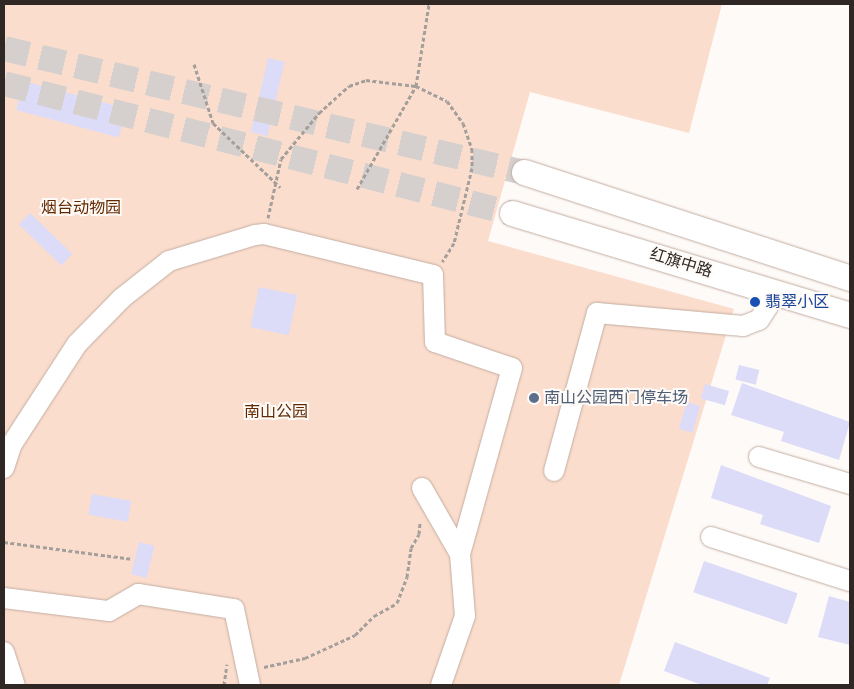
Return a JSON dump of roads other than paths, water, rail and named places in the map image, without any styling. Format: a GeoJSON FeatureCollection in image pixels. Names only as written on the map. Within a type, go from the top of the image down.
{"type":"FeatureCollection","features":[{"type":"Feature","properties":{"kind":"main road"},"geometry":{"type":"LineString","coordinates":[[524,172],[850,278]]}},
{"type":"Feature","properties":{"kind":"main road","name":"红旗中路"},"geometry":{"type":"LineString","coordinates":[[512,213],[771,290],[850,316]]}},
{"type":"Feature","properties":{"kind":"street"},"geometry":{"type":"LineString","coordinates":[[4,468],[12,444],[76,344],[122,298],[169,261],[254,234],[264,234],[433,275],[435,342],[512,368],[460,554],[465,616],[441,685]]}},
{"type":"Feature","properties":{"kind":"street"},"geometry":{"type":"LineString","coordinates":[[554,471],[597,313],[743,326],[759,320],[768,306],[771,290]]}},
{"type":"Feature","properties":{"kind":"street"},"geometry":{"type":"LineString","coordinates":[[760,457],[850,484]]}},
{"type":"Feature","properties":{"kind":"street"},"geometry":{"type":"LineString","coordinates":[[422,488],[460,554]]}},
{"type":"Feature","properties":{"kind":"street"},"geometry":{"type":"LineString","coordinates":[[710,537],[850,582]]}},
{"type":"Feature","properties":{"kind":"street"},"geometry":{"type":"LineString","coordinates":[[4,598],[109,611],[138,594],[234,609],[248,677]]}},
{"type":"Feature","properties":{"kind":"street"},"geometry":{"type":"LineString","coordinates":[[4,652],[15,685]]}},
{"type":"Feature","properties":{"kind":"tunnel"},"geometry":{"type":"LineString","coordinates":[[4,48],[524,172]]}},
{"type":"Feature","properties":{"kind":"tunnel"},"geometry":{"type":"LineString","coordinates":[[4,83],[512,213]]}},
{"type":"Feature","properties":{"kind":"place","name":"翡翠小区"},"geometry":{"type":"Point","coordinates":[755,302]}},
{"type":"Feature","properties":{"kind":"place","name":"南山公园西门停车场"},"geometry":{"type":"Point","coordinates":[534,398]}},
{"type":"Feature","properties":{"kind":"park label","name":"烟台动物园"},"geometry":{"type":"Point","coordinates":[81,208]}},
{"type":"Feature","properties":{"kind":"park label","name":"南山公园"},"geometry":{"type":"Point","coordinates":[276,412]}}]}
